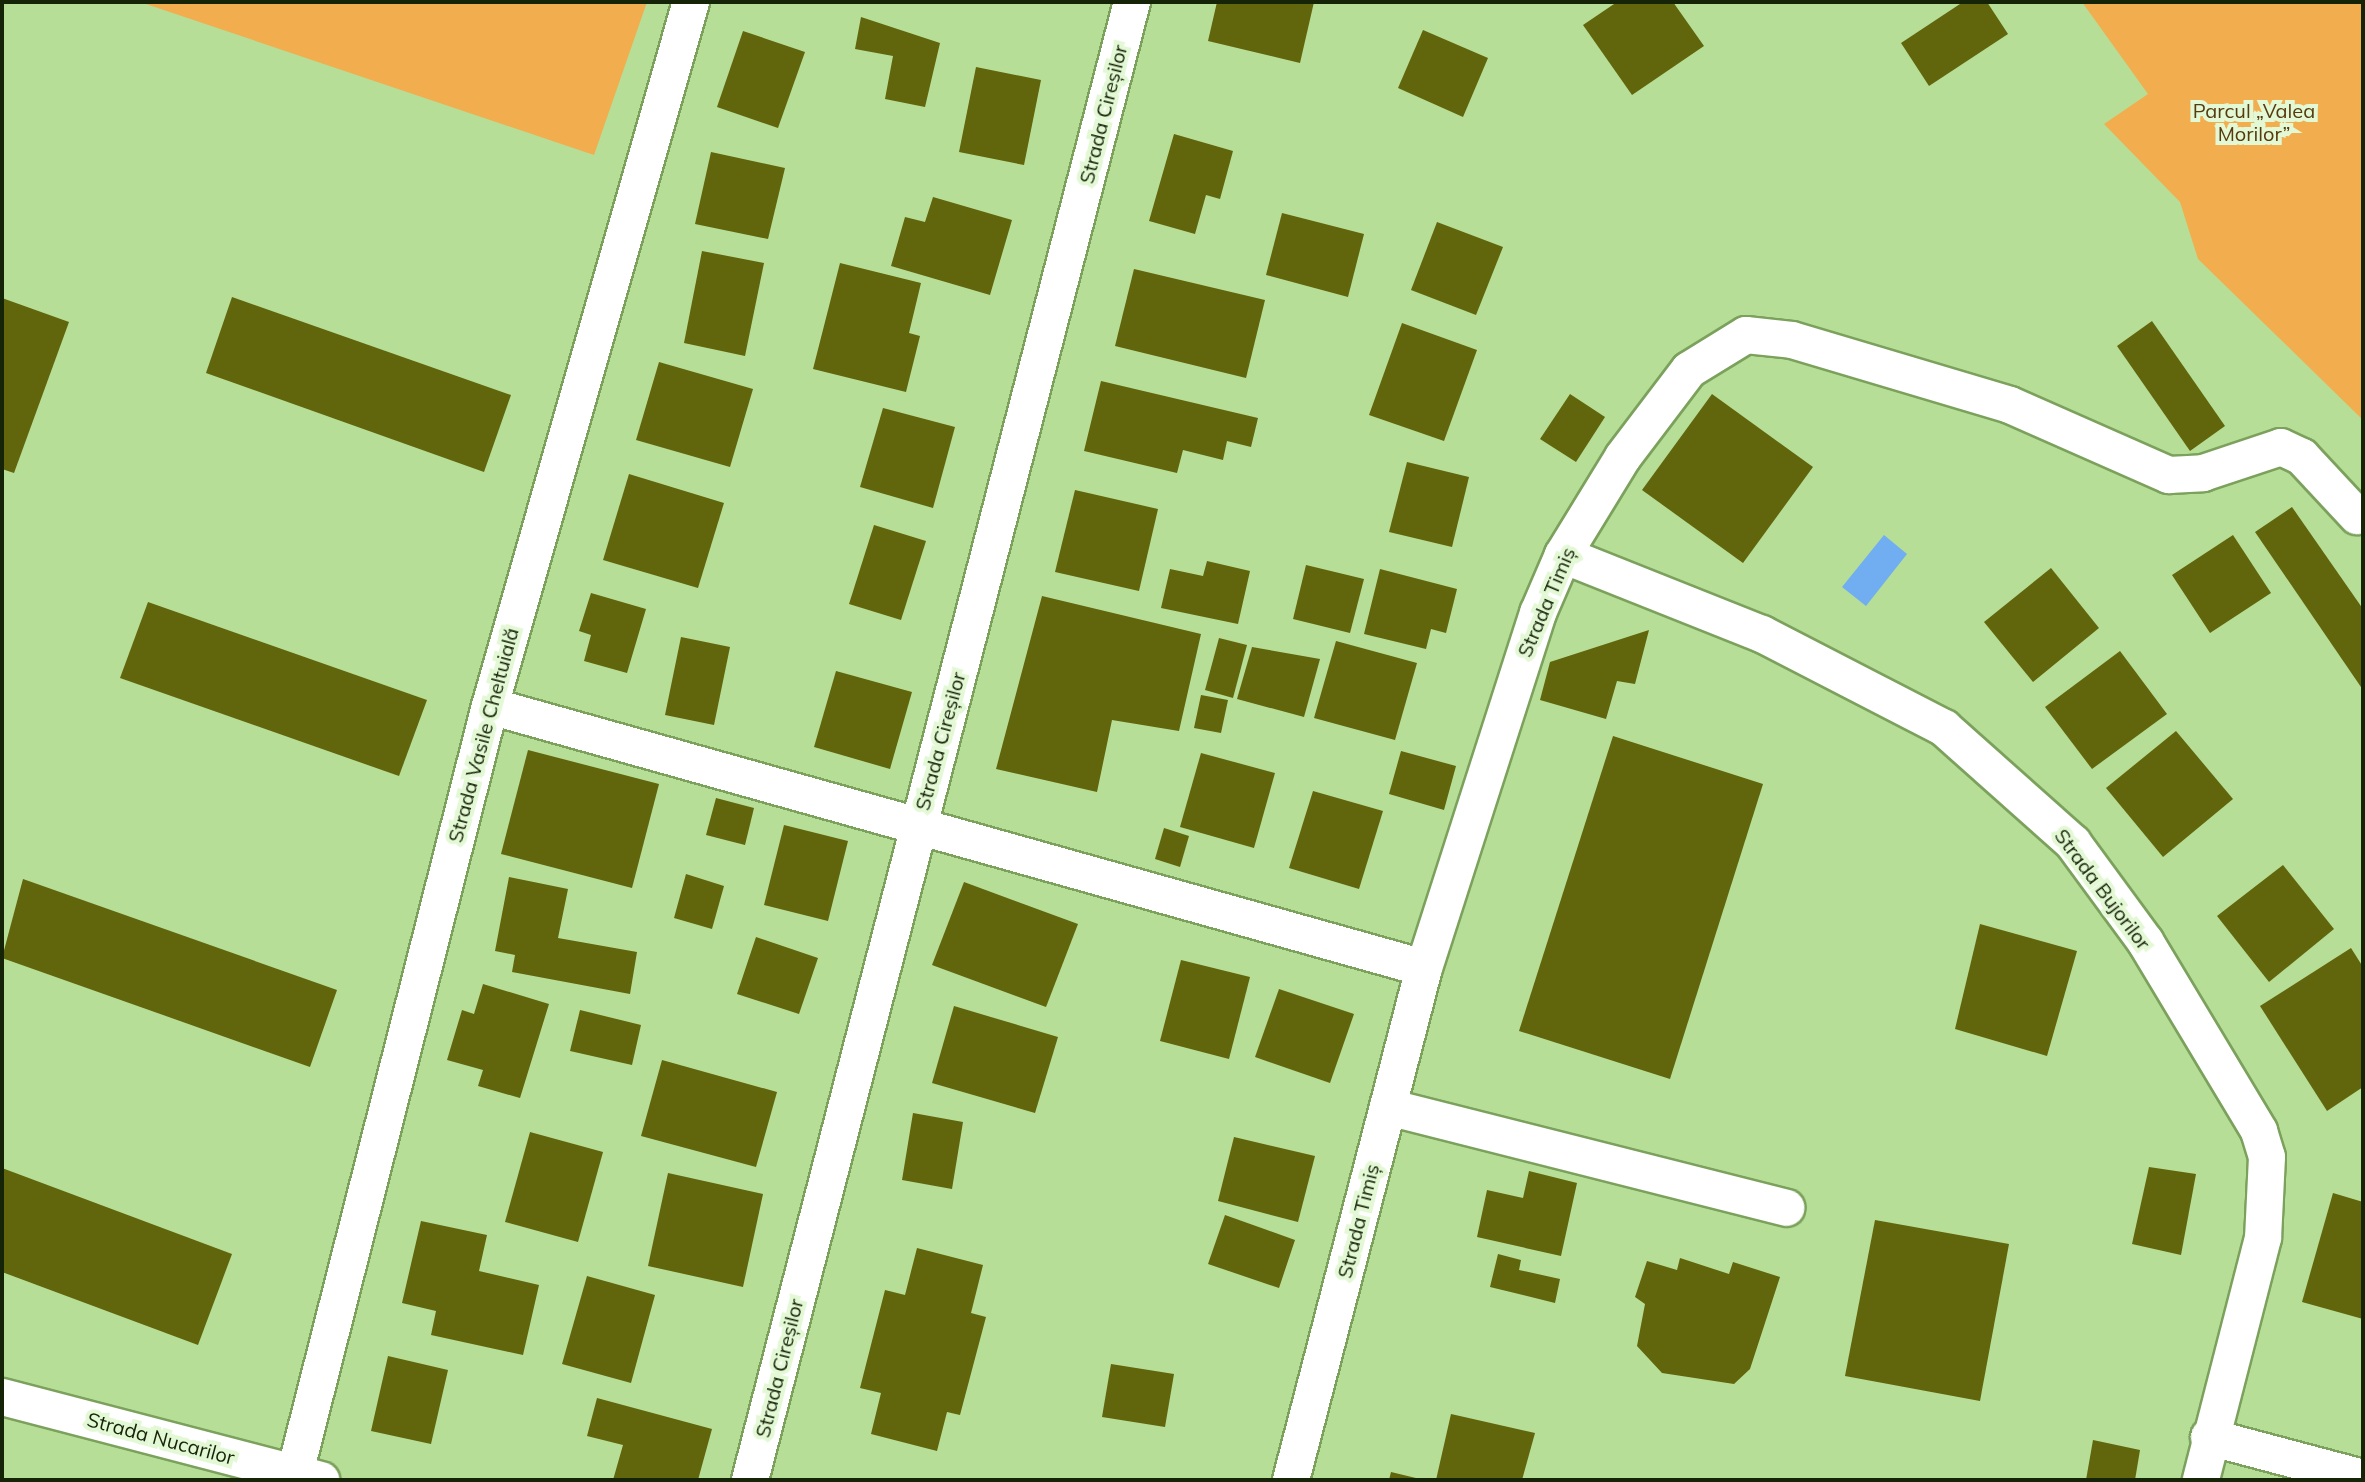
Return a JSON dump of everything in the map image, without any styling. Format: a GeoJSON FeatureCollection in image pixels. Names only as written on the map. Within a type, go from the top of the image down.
{"type":"FeatureCollection","features":[{"type":"Feature","properties":{"kind":"street","name":"Strada Vasile Cheltuială"},"geometry":{"type":"LineString","coordinates":[[308,1476],[490,706],[691,2]]}},
{"type":"Feature","properties":{"kind":"street","name":"Strada Cireșilor"},"geometry":{"type":"LineString","coordinates":[[750,1480],[1132,2]]}},
{"type":"Feature","properties":{"kind":"street","name":"Strada Timiș"},"geometry":{"type":"LineString","coordinates":[[1291,1480],[1424,968],[1503,713],[1563,555],[1623,457],[1689,370],[1746,335],[1880,362],[2023,410],[2169,475],[2203,473],[2281,447],[2302,457],[2357,516]]}},
{"type":"Feature","properties":{"kind":"street","name":"Strada Bujorilor"},"geometry":{"type":"LineString","coordinates":[[1563,555],[1762,634],[1944,728],[2040,810],[2110,892],[2259,1131],[2267,1157],[2263,1238],[2209,1437],[2201,1480]]}},
{"type":"Feature","properties":{"kind":"street"},"geometry":{"type":"LineString","coordinates":[[490,706],[1424,968]]}},
{"type":"Feature","properties":{"kind":"street"},"geometry":{"type":"LineString","coordinates":[[1388,1107],[1786,1208]]}},
{"type":"Feature","properties":{"kind":"street","name":"Strada Nucarilor"},"geometry":{"type":"LineString","coordinates":[[4,1406],[308,1476]]}},
{"type":"Feature","properties":{"kind":"street"},"geometry":{"type":"LineString","coordinates":[[2209,1437],[2363,1478]]}},
{"type":"Feature","properties":{"kind":"green space"},"geometry":{"type":"Polygon","coordinates":[[[140,2],[647,2],[594,155],[140,2]]]}},
{"type":"Feature","properties":{"kind":"green space","name":"Parcul „Valea Morilor”"},"geometry":{"type":"Polygon","coordinates":[[[2082,2],[2363,2],[2363,420],[2198,259],[2180,202],[2104,124],[2148,94],[2082,2]]]}},
{"type":"Feature","properties":{"kind":"water"},"geometry":{"type":"Polygon","coordinates":[[[1884,535],[1907,554],[1866,606],[1842,587],[1884,535]]]}},
{"type":"Feature","properties":{"kind":"building"},"geometry":{"type":"Polygon","coordinates":[[[1217,2],[1314,2],[1300,63],[1208,41],[1217,2]]]}},
{"type":"Feature","properties":{"kind":"building"},"geometry":{"type":"Polygon","coordinates":[[[1617,2],[1673,2],[1704,46],[1632,95],[1583,25],[1617,2]]]}},
{"type":"Feature","properties":{"kind":"building"},"geometry":{"type":"Polygon","coordinates":[[[1963,2],[1987,2],[2008,34],[1929,86],[1901,43],[1963,2]]]}},
{"type":"Feature","properties":{"kind":"building"},"geometry":{"type":"Polygon","coordinates":[[[861,17],[940,43],[925,107],[885,99],[893,56],[855,49],[861,17]]]}},
{"type":"Feature","properties":{"kind":"building"},"geometry":{"type":"Polygon","coordinates":[[[1423,30],[1488,58],[1463,117],[1398,88],[1423,30]]]}},
{"type":"Feature","properties":{"kind":"building"},"geometry":{"type":"Polygon","coordinates":[[[743,31],[805,52],[778,128],[717,107],[743,31]]]}},
{"type":"Feature","properties":{"kind":"building"},"geometry":{"type":"Polygon","coordinates":[[[976,67],[1041,80],[1024,165],[959,152],[976,67]]]}},
{"type":"Feature","properties":{"kind":"building"},"geometry":{"type":"Polygon","coordinates":[[[1174,134],[1233,151],[1220,199],[1206,195],[1195,234],[1149,221],[1174,134]]]}},
{"type":"Feature","properties":{"kind":"building"},"geometry":{"type":"Polygon","coordinates":[[[711,152],[785,168],[768,239],[695,224],[711,152]]]}},
{"type":"Feature","properties":{"kind":"building"},"geometry":{"type":"Polygon","coordinates":[[[933,197],[1012,220],[990,295],[891,266],[905,217],[925,222],[933,197]]]}},
{"type":"Feature","properties":{"kind":"building"},"geometry":{"type":"Polygon","coordinates":[[[1282,213],[1364,234],[1348,297],[1266,275],[1282,213]]]}},
{"type":"Feature","properties":{"kind":"building"},"geometry":{"type":"Polygon","coordinates":[[[1437,222],[1503,247],[1476,315],[1411,290],[1437,222]]]}},
{"type":"Feature","properties":{"kind":"building"},"geometry":{"type":"Polygon","coordinates":[[[702,251],[764,263],[745,356],[684,343],[702,251]]]}},
{"type":"Feature","properties":{"kind":"building"},"geometry":{"type":"Polygon","coordinates":[[[840,263],[921,283],[909,333],[920,336],[906,392],[813,369],[840,263]]]}},
{"type":"Feature","properties":{"kind":"building"},"geometry":{"type":"Polygon","coordinates":[[[1134,269],[1265,300],[1246,378],[1115,346],[1134,269]]]}},
{"type":"Feature","properties":{"kind":"building"},"geometry":{"type":"Polygon","coordinates":[[[232,297],[511,395],[484,472],[206,373],[232,297]]]}},
{"type":"Feature","properties":{"kind":"building"},"geometry":{"type":"Polygon","coordinates":[[[2,298],[69,322],[14,473],[2,469],[2,298]]]}},
{"type":"Feature","properties":{"kind":"building"},"geometry":{"type":"Polygon","coordinates":[[[2152,321],[2225,426],[2190,451],[2117,346],[2152,321]]]}},
{"type":"Feature","properties":{"kind":"building"},"geometry":{"type":"Polygon","coordinates":[[[1402,323],[1477,350],[1444,441],[1369,415],[1402,323]]]}},
{"type":"Feature","properties":{"kind":"building"},"geometry":{"type":"Polygon","coordinates":[[[659,362],[753,389],[730,467],[636,440],[659,362]]]}},
{"type":"Feature","properties":{"kind":"building"},"geometry":{"type":"Polygon","coordinates":[[[1101,381],[1258,418],[1251,447],[1227,441],[1223,460],[1183,450],[1177,473],[1084,451],[1101,381]]]}},
{"type":"Feature","properties":{"kind":"building"},"geometry":{"type":"Polygon","coordinates":[[[1570,394],[1605,417],[1576,462],[1540,439],[1570,394]]]}},
{"type":"Feature","properties":{"kind":"building"},"geometry":{"type":"Polygon","coordinates":[[[1712,394],[1813,467],[1743,563],[1642,490],[1712,394]]]}},
{"type":"Feature","properties":{"kind":"building"},"geometry":{"type":"Polygon","coordinates":[[[883,408],[955,427],[933,508],[860,487],[883,408]]]}},
{"type":"Feature","properties":{"kind":"building"},"geometry":{"type":"Polygon","coordinates":[[[1407,462],[1469,477],[1452,547],[1389,532],[1407,462]]]}},
{"type":"Feature","properties":{"kind":"building"},"geometry":{"type":"Polygon","coordinates":[[[629,474],[724,503],[698,588],[603,560],[629,474]]]}},
{"type":"Feature","properties":{"kind":"building"},"geometry":{"type":"Polygon","coordinates":[[[1075,490],[1158,509],[1139,591],[1055,572],[1075,490]]]}},
{"type":"Feature","properties":{"kind":"building"},"geometry":{"type":"Polygon","coordinates":[[[2292,507],[2363,609],[2363,690],[2255,532],[2292,507]]]}},
{"type":"Feature","properties":{"kind":"building"},"geometry":{"type":"Polygon","coordinates":[[[874,525],[926,541],[901,620],[849,604],[874,525]]]}},
{"type":"Feature","properties":{"kind":"building"},"geometry":{"type":"Polygon","coordinates":[[[2233,535],[2271,593],[2210,633],[2172,575],[2233,535]]]}},
{"type":"Feature","properties":{"kind":"building"},"geometry":{"type":"Polygon","coordinates":[[[1207,561],[1250,571],[1238,624],[1161,608],[1170,569],[1203,576],[1207,561]]]}},
{"type":"Feature","properties":{"kind":"building"},"geometry":{"type":"Polygon","coordinates":[[[1306,565],[1364,579],[1350,633],[1293,619],[1306,565]]]}},
{"type":"Feature","properties":{"kind":"building"},"geometry":{"type":"Polygon","coordinates":[[[2051,568],[2099,628],[2033,682],[1984,622],[2051,568]]]}},
{"type":"Feature","properties":{"kind":"building"},"geometry":{"type":"Polygon","coordinates":[[[1380,569],[1457,589],[1446,633],[1431,629],[1426,649],[1364,634],[1380,569]]]}},
{"type":"Feature","properties":{"kind":"building"},"geometry":{"type":"Polygon","coordinates":[[[591,593],[646,609],[627,673],[584,661],[591,635],[579,631],[591,593]]]}},
{"type":"Feature","properties":{"kind":"building"},"geometry":{"type":"Polygon","coordinates":[[[1042,596],[1201,634],[1179,731],[1112,720],[1097,792],[996,769],[1042,596]]]}},
{"type":"Feature","properties":{"kind":"building"},"geometry":{"type":"Polygon","coordinates":[[[148,602],[427,700],[399,776],[120,678],[148,602]]]}},
{"type":"Feature","properties":{"kind":"building"},"geometry":{"type":"Polygon","coordinates":[[[1649,630],[1635,684],[1617,681],[1606,719],[1540,700],[1550,662],[1649,630]]]}},
{"type":"Feature","properties":{"kind":"building"},"geometry":{"type":"Polygon","coordinates":[[[681,637],[730,647],[714,725],[665,715],[681,637]]]}},
{"type":"Feature","properties":{"kind":"building"},"geometry":{"type":"Polygon","coordinates":[[[1219,638],[1247,645],[1233,698],[1205,690],[1219,638]]]}},
{"type":"Feature","properties":{"kind":"building"},"geometry":{"type":"Polygon","coordinates":[[[1336,641],[1417,663],[1395,740],[1314,718],[1336,641]]]}},
{"type":"Feature","properties":{"kind":"building"},"geometry":{"type":"Polygon","coordinates":[[[1252,647],[1320,659],[1304,717],[1237,699],[1252,647]]]}},
{"type":"Feature","properties":{"kind":"building"},"geometry":{"type":"Polygon","coordinates":[[[2120,651],[2167,714],[2092,769],[2045,707],[2120,651]]]}},
{"type":"Feature","properties":{"kind":"building"},"geometry":{"type":"Polygon","coordinates":[[[836,671],[912,692],[890,769],[814,747],[836,671]]]}},
{"type":"Feature","properties":{"kind":"building"},"geometry":{"type":"Polygon","coordinates":[[[1201,695],[1228,700],[1221,733],[1194,728],[1201,695]]]}},
{"type":"Feature","properties":{"kind":"building"},"geometry":{"type":"Polygon","coordinates":[[[2176,731],[2233,799],[2163,857],[2106,788],[2176,731]]]}},
{"type":"Feature","properties":{"kind":"building"},"geometry":{"type":"Polygon","coordinates":[[[1613,736],[1763,784],[1670,1079],[1519,1031],[1613,736]]]}},
{"type":"Feature","properties":{"kind":"building"},"geometry":{"type":"Polygon","coordinates":[[[528,750],[659,784],[632,888],[501,854],[528,750]]]}},
{"type":"Feature","properties":{"kind":"building"},"geometry":{"type":"Polygon","coordinates":[[[1401,751],[1456,766],[1444,810],[1389,794],[1401,751]]]}},
{"type":"Feature","properties":{"kind":"building"},"geometry":{"type":"Polygon","coordinates":[[[1201,753],[1275,773],[1254,848],[1180,827],[1201,753]]]}},
{"type":"Feature","properties":{"kind":"building"},"geometry":{"type":"Polygon","coordinates":[[[1313,791],[1383,811],[1359,889],[1289,868],[1313,791]]]}},
{"type":"Feature","properties":{"kind":"building"},"geometry":{"type":"Polygon","coordinates":[[[716,798],[754,808],[745,845],[706,835],[716,798]]]}},
{"type":"Feature","properties":{"kind":"building"},"geometry":{"type":"Polygon","coordinates":[[[784,825],[848,841],[828,921],[764,905],[784,825]]]}},
{"type":"Feature","properties":{"kind":"building"},"geometry":{"type":"Polygon","coordinates":[[[1164,828],[1189,836],[1180,867],[1155,859],[1164,828]]]}},
{"type":"Feature","properties":{"kind":"building"},"geometry":{"type":"Polygon","coordinates":[[[2283,865],[2334,929],[2269,982],[2217,916],[2283,865]]]}},
{"type":"Feature","properties":{"kind":"building"},"geometry":{"type":"Polygon","coordinates":[[[686,874],[724,886],[712,929],[674,918],[686,874]]]}},
{"type":"Feature","properties":{"kind":"building"},"geometry":{"type":"Polygon","coordinates":[[[509,877],[568,889],[558,938],[637,952],[630,994],[512,972],[515,955],[495,951],[509,877]]]}},
{"type":"Feature","properties":{"kind":"building"},"geometry":{"type":"Polygon","coordinates":[[[23,879],[337,990],[310,1067],[2,958],[23,879]]]}},
{"type":"Feature","properties":{"kind":"building"},"geometry":{"type":"Polygon","coordinates":[[[964,882],[1078,924],[1046,1007],[932,965],[964,882]]]}},
{"type":"Feature","properties":{"kind":"building"},"geometry":{"type":"Polygon","coordinates":[[[1980,924],[2077,951],[2047,1056],[1955,1029],[1980,924]]]}},
{"type":"Feature","properties":{"kind":"building"},"geometry":{"type":"Polygon","coordinates":[[[756,937],[818,958],[799,1014],[737,994],[756,937]]]}},
{"type":"Feature","properties":{"kind":"building"},"geometry":{"type":"Polygon","coordinates":[[[2351,948],[2363,967],[2363,1087],[2327,1111],[2260,1006],[2351,948]]]}},
{"type":"Feature","properties":{"kind":"building"},"geometry":{"type":"Polygon","coordinates":[[[1181,960],[1250,977],[1229,1059],[1160,1041],[1181,960]]]}},
{"type":"Feature","properties":{"kind":"building"},"geometry":{"type":"Polygon","coordinates":[[[483,984],[549,1004],[520,1098],[478,1086],[483,1070],[447,1060],[462,1010],[474,1014],[483,984]]]}},
{"type":"Feature","properties":{"kind":"building"},"geometry":{"type":"Polygon","coordinates":[[[1279,989],[1354,1014],[1330,1083],[1255,1057],[1279,989]]]}},
{"type":"Feature","properties":{"kind":"building"},"geometry":{"type":"Polygon","coordinates":[[[954,1006],[1058,1037],[1035,1113],[932,1083],[954,1006]]]}},
{"type":"Feature","properties":{"kind":"building"},"geometry":{"type":"Polygon","coordinates":[[[580,1010],[641,1025],[632,1065],[570,1051],[580,1010]]]}},
{"type":"Feature","properties":{"kind":"building"},"geometry":{"type":"Polygon","coordinates":[[[662,1060],[777,1092],[756,1167],[641,1136],[662,1060]]]}},
{"type":"Feature","properties":{"kind":"building"},"geometry":{"type":"Polygon","coordinates":[[[913,1113],[963,1122],[952,1189],[902,1180],[913,1113]]]}},
{"type":"Feature","properties":{"kind":"building"},"geometry":{"type":"Polygon","coordinates":[[[530,1132],[603,1152],[578,1242],[505,1222],[530,1132]]]}},
{"type":"Feature","properties":{"kind":"building"},"geometry":{"type":"Polygon","coordinates":[[[1234,1137],[1315,1156],[1298,1222],[1218,1201],[1234,1137]]]}},
{"type":"Feature","properties":{"kind":"building"},"geometry":{"type":"Polygon","coordinates":[[[2149,1167],[2196,1174],[2181,1255],[2132,1244],[2149,1167]]]}},
{"type":"Feature","properties":{"kind":"building"},"geometry":{"type":"Polygon","coordinates":[[[2,1168],[232,1254],[198,1345],[2,1272],[2,1168]]]}},
{"type":"Feature","properties":{"kind":"building"},"geometry":{"type":"Polygon","coordinates":[[[1529,1171],[1577,1183],[1561,1256],[1477,1237],[1487,1190],[1523,1198],[1529,1171]]]}},
{"type":"Feature","properties":{"kind":"building"},"geometry":{"type":"Polygon","coordinates":[[[668,1173],[763,1194],[743,1287],[648,1266],[668,1173]]]}},
{"type":"Feature","properties":{"kind":"building"},"geometry":{"type":"Polygon","coordinates":[[[2333,1193],[2363,1202],[2363,1319],[2302,1302],[2333,1193]]]}},
{"type":"Feature","properties":{"kind":"building"},"geometry":{"type":"Polygon","coordinates":[[[1225,1215],[1295,1240],[1279,1288],[1208,1264],[1225,1215]]]}},
{"type":"Feature","properties":{"kind":"building"},"geometry":{"type":"Polygon","coordinates":[[[1875,1220],[2009,1244],[1980,1401],[1845,1376],[1875,1220]]]}},
{"type":"Feature","properties":{"kind":"building"},"geometry":{"type":"Polygon","coordinates":[[[421,1221],[487,1235],[479,1271],[539,1285],[523,1355],[431,1335],[436,1311],[402,1303],[421,1221]]]}},
{"type":"Feature","properties":{"kind":"building"},"geometry":{"type":"Polygon","coordinates":[[[917,1248],[983,1265],[971,1313],[986,1317],[960,1415],[947,1412],[937,1451],[871,1434],[881,1393],[860,1388],[885,1290],[905,1295],[917,1248]]]}},
{"type":"Feature","properties":{"kind":"building"},"geometry":{"type":"Polygon","coordinates":[[[1498,1254],[1521,1260],[1519,1270],[1560,1279],[1555,1303],[1490,1287],[1498,1254]]]}},
{"type":"Feature","properties":{"kind":"building"},"geometry":{"type":"Polygon","coordinates":[[[1680,1258],[1729,1274],[1733,1262],[1780,1277],[1750,1369],[1734,1384],[1662,1373],[1637,1346],[1645,1304],[1635,1297],[1647,1261],[1677,1270],[1680,1258]]]}},
{"type":"Feature","properties":{"kind":"building"},"geometry":{"type":"Polygon","coordinates":[[[587,1276],[655,1295],[631,1383],[562,1364],[587,1276]]]}},
{"type":"Feature","properties":{"kind":"building"},"geometry":{"type":"Polygon","coordinates":[[[388,1356],[448,1370],[431,1444],[371,1431],[388,1356]]]}},
{"type":"Feature","properties":{"kind":"building"},"geometry":{"type":"Polygon","coordinates":[[[1111,1364],[1174,1374],[1165,1427],[1102,1417],[1111,1364]]]}},
{"type":"Feature","properties":{"kind":"building"},"geometry":{"type":"Polygon","coordinates":[[[597,1398],[712,1429],[698,1480],[613,1480],[623,1445],[587,1436],[597,1398]]]}},
{"type":"Feature","properties":{"kind":"building"},"geometry":{"type":"Polygon","coordinates":[[[1451,1414],[1535,1433],[1522,1480],[1436,1480],[1451,1414]]]}},
{"type":"Feature","properties":{"kind":"building"},"geometry":{"type":"Polygon","coordinates":[[[2093,1440],[2140,1450],[2135,1480],[2086,1480],[2093,1440]]]}},
{"type":"Feature","properties":{"kind":"building"},"geometry":{"type":"Polygon","coordinates":[[[1391,1472],[1420,1479],[1420,1480],[1389,1480],[1391,1472]]]}}]}
